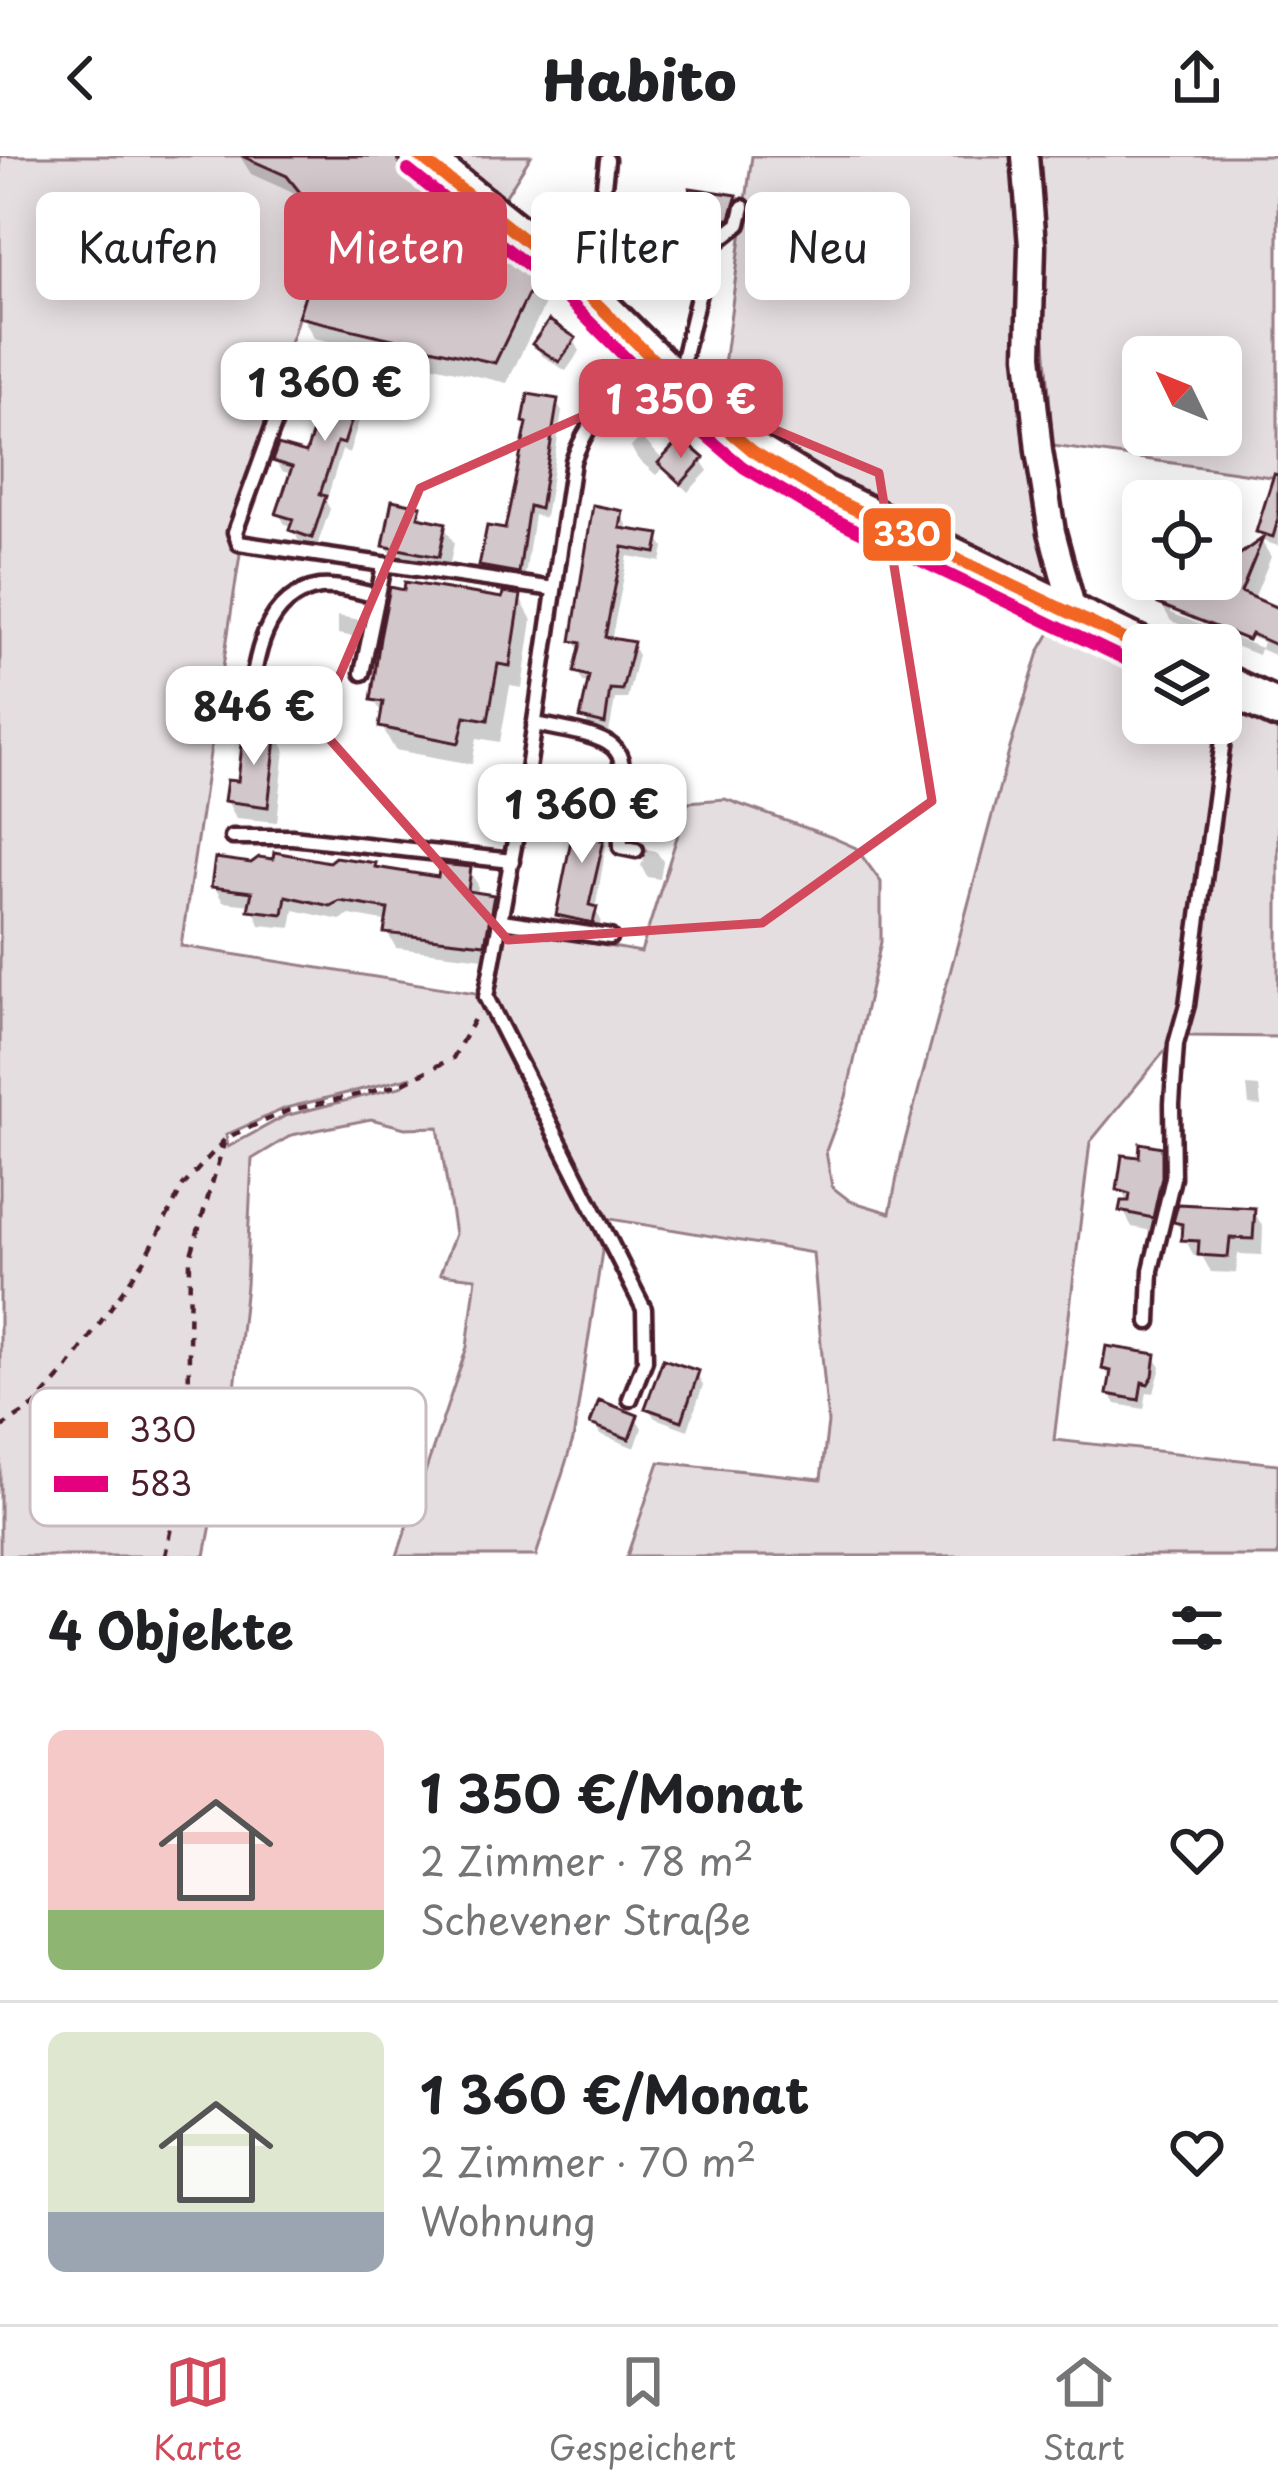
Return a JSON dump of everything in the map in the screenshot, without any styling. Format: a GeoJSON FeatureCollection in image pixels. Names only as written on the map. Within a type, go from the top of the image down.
{"type":"FeatureCollection","features":[{"type":"Feature","properties":{"kind":"main road"},"geometry":{"type":"LineString","coordinates":[[419,156],[531,245]]}},
{"type":"Feature","properties":{"kind":"main road"},"geometry":{"type":"LineString","coordinates":[[593,300],[754,452],[823,494],[1122,639]]}},
{"type":"Feature","properties":{"kind":"main road"},"geometry":{"type":"LineString","coordinates":[[1242,692],[1278,709]]}},
{"type":"Feature","properties":{"kind":"street"},"geometry":{"type":"LineString","coordinates":[[1025,156],[1032,246],[1029,355],[1035,412],[1052,532],[1076,618]]}},
{"type":"Feature","properties":{"kind":"lane"},"geometry":{"type":"LineString","coordinates":[[603,192],[607,160]]}},
{"type":"Feature","properties":{"kind":"lane"},"geometry":{"type":"LineString","coordinates":[[630,1399],[645,1360],[644,1309],[486,997],[512,862],[573,461],[585,431],[611,403],[677,384],[710,248],[740,224],[742,207]]}},
{"type":"Feature","properties":{"kind":"lane"},"geometry":{"type":"LineString","coordinates":[[283,400],[235,532],[239,543],[554,590]]}},
{"type":"Feature","properties":{"kind":"lane"},"geometry":{"type":"LineString","coordinates":[[362,674],[384,566]]}},
{"type":"Feature","properties":{"kind":"lane"},"geometry":{"type":"LineString","coordinates":[[249,710],[264,632],[296,594],[325,586],[378,596]]}},
{"type":"Feature","properties":{"kind":"lane"},"geometry":{"type":"LineString","coordinates":[[534,724],[606,739],[621,754],[625,776],[620,847],[636,850]]}},
{"type":"Feature","properties":{"kind":"lane"},"geometry":{"type":"LineString","coordinates":[[1149,1322],[1151,1270],[1173,1178],[1176,1045],[1187,1005],[1222,744]]}},
{"type":"Feature","properties":{"kind":"lane"},"geometry":{"type":"LineString","coordinates":[[232,836],[292,837],[512,862]]}},
{"type":"Feature","properties":{"kind":"lane"},"geometry":{"type":"LineString","coordinates":[[502,921],[610,937]]}},
{"type":"Feature","properties":{"kind":"path"},"geometry":{"type":"LineString","coordinates":[[50,1388],[144,1261],[183,1186],[226,1138],[286,1111],[399,1085],[453,1058],[486,997]]}},
{"type":"Feature","properties":{"kind":"path"},"geometry":{"type":"LineString","coordinates":[[189,1388],[190,1258],[226,1138]]}},
{"type":"Feature","properties":{"kind":"path"},"geometry":{"type":"LineString","coordinates":[[0,1428],[30,1409]]}},
{"type":"Feature","properties":{"kind":"path"},"geometry":{"type":"LineString","coordinates":[[166,1556],[172,1526]]}},
{"type":"Feature","properties":{"kind":"highlighted area"},"geometry":{"type":"Polygon","coordinates":[[[660,382],[879,473],[932,801],[762,923],[508,940],[318,726],[420,488],[660,382]]]}},
{"type":"Feature","properties":{"kind":"shaded area"},"geometry":{"type":"Polygon","coordinates":[[[0,156],[242,156],[287,176],[300,192],[284,192],[284,300],[304,300],[230,534],[240,554],[181,946],[482,994],[497,1034],[603,1245],[573,1440],[536,1556],[397,1556],[407,1526],[426,1526],[426,1469],[467,1347],[476,1278],[440,1274],[455,1234],[438,1127],[405,1128],[371,1119],[292,1135],[252,1159],[235,1388],[30,1388],[30,1526],[211,1526],[205,1556],[0,1556],[0,156]],[[412,1077],[286,1108],[226,1135],[228,1147],[285,1116],[400,1087],[412,1077]]]}},
{"type":"Feature","properties":{"kind":"shaded area"},"geometry":{"type":"Polygon","coordinates":[[[433,156],[531,156],[507,194],[482,192],[433,156]]]}},
{"type":"Feature","properties":{"kind":"shaded area"},"geometry":{"type":"Polygon","coordinates":[[[752,156],[1278,156],[1278,478],[1123,456],[1242,456],[1242,336],[1122,336],[1122,456],[1053,446],[1042,302],[1019,313],[1058,595],[849,497],[718,409],[745,208],[745,300],[910,300],[910,192],[747,192],[752,156]]]}},
{"type":"Feature","properties":{"kind":"shaded area"},"geometry":{"type":"Polygon","coordinates":[[[1058,619],[1122,653],[1122,744],[1217,744],[1182,1007],[1172,1042],[1090,1142],[1054,1440],[1278,1464],[1278,1556],[627,1556],[659,1462],[821,1479],[828,1423],[813,1253],[604,1218],[492,993],[504,928],[641,952],[688,802],[725,799],[856,848],[881,882],[881,942],[846,1097],[826,1151],[832,1187],[850,1201],[890,1213],[902,1152],[1039,652],[1058,619]]]}},
{"type":"Feature","properties":{"kind":"shaded area"},"geometry":{"type":"Polygon","coordinates":[[[1242,713],[1278,727],[1278,1037],[1188,1036],[1225,747],[1242,744],[1242,713]]]}},
{"type":"Feature","properties":{"kind":"building"},"geometry":{"type":"Polygon","coordinates":[[[242,156],[397,156],[405,174],[428,192],[300,192],[287,176],[242,156]]]}},
{"type":"Feature","properties":{"kind":"building"},"geometry":{"type":"Polygon","coordinates":[[[721,193],[737,195],[730,218],[722,224],[721,193]]]}},
{"type":"Feature","properties":{"kind":"building"},"geometry":{"type":"Polygon","coordinates":[[[507,255],[531,274],[531,288],[495,363],[298,317],[303,300],[507,300],[507,255]]]}},
{"type":"Feature","properties":{"kind":"building"},"geometry":{"type":"Polygon","coordinates":[[[549,320],[576,338],[559,362],[532,344],[549,320]]]}},
{"type":"Feature","properties":{"kind":"building"},"geometry":{"type":"Polygon","coordinates":[[[343,358],[394,374],[387,399],[361,391],[344,444],[337,442],[312,538],[289,530],[293,519],[276,514],[292,467],[272,461],[278,445],[306,453],[343,358]]]}},
{"type":"Feature","properties":{"kind":"building"},"geometry":{"type":"Polygon","coordinates":[[[528,394],[558,399],[540,509],[529,506],[519,573],[479,566],[487,526],[505,529],[527,423],[523,422],[528,394]]]}},
{"type":"Feature","properties":{"kind":"building"},"geometry":{"type":"Polygon","coordinates":[[[681,438],[704,458],[681,484],[658,463],[681,438]]]}},
{"type":"Feature","properties":{"kind":"building"},"geometry":{"type":"Polygon","coordinates":[[[1274,474],[1278,475],[1278,520],[1273,537],[1256,532],[1274,474]]]}},
{"type":"Feature","properties":{"kind":"building"},"geometry":{"type":"Polygon","coordinates":[[[392,500],[421,506],[418,517],[446,523],[439,557],[383,546],[392,500]]]}},
{"type":"Feature","properties":{"kind":"building"},"geometry":{"type":"Polygon","coordinates":[[[593,505],[623,511],[620,528],[660,534],[656,553],[623,547],[605,637],[634,642],[622,690],[610,689],[605,724],[580,718],[589,676],[574,672],[581,643],[571,641],[593,505]]]}},
{"type":"Feature","properties":{"kind":"building"},"geometry":{"type":"Polygon","coordinates":[[[1263,538],[1242,590],[1242,553],[1263,538]]]}},
{"type":"Feature","properties":{"kind":"building"},"geometry":{"type":"Polygon","coordinates":[[[405,582],[502,598],[503,592],[521,595],[510,666],[498,664],[488,720],[465,716],[459,743],[379,727],[383,702],[371,700],[380,638],[390,587],[404,590],[405,582]]]}},
{"type":"Feature","properties":{"kind":"building"},"geometry":{"type":"Polygon","coordinates":[[[1242,592],[1278,608],[1278,646],[1251,634],[1248,640],[1242,638],[1242,624],[1208,624],[1158,604],[1160,600],[1242,600],[1242,592]]]}},
{"type":"Feature","properties":{"kind":"building"},"geometry":{"type":"Polygon","coordinates":[[[244,726],[277,730],[268,807],[224,801],[227,780],[238,781],[244,726]]]}},
{"type":"Feature","properties":{"kind":"building"},"geometry":{"type":"Polygon","coordinates":[[[578,805],[605,811],[604,840],[589,905],[597,907],[593,923],[556,915],[578,805]]]}},
{"type":"Feature","properties":{"kind":"building"},"geometry":{"type":"Polygon","coordinates":[[[274,852],[329,862],[335,857],[376,863],[375,867],[438,877],[440,864],[471,867],[468,891],[494,895],[485,944],[384,933],[388,909],[340,901],[330,906],[286,896],[283,914],[248,910],[252,892],[211,887],[215,858],[251,863],[259,857],[273,859],[274,852]]]}},
{"type":"Feature","properties":{"kind":"building"},"geometry":{"type":"Polygon","coordinates":[[[1140,1143],[1162,1147],[1162,1177],[1153,1218],[1119,1211],[1121,1201],[1129,1201],[1130,1194],[1117,1190],[1122,1155],[1139,1157],[1140,1143]]]}},
{"type":"Feature","properties":{"kind":"building"},"geometry":{"type":"Polygon","coordinates":[[[1178,1204],[1255,1208],[1253,1239],[1230,1238],[1228,1257],[1198,1255],[1199,1241],[1181,1240],[1182,1224],[1173,1222],[1178,1204]]]}},
{"type":"Feature","properties":{"kind":"building"},"geometry":{"type":"Polygon","coordinates":[[[1106,1346],[1156,1354],[1153,1376],[1148,1384],[1142,1382],[1139,1400],[1107,1394],[1111,1371],[1102,1369],[1106,1346]]]}},
{"type":"Feature","properties":{"kind":"building"},"geometry":{"type":"Polygon","coordinates":[[[663,1359],[699,1371],[682,1421],[645,1408],[663,1359]]]}},
{"type":"Feature","properties":{"kind":"building"},"geometry":{"type":"Polygon","coordinates":[[[599,1400],[638,1415],[629,1439],[590,1424],[599,1400]]]}},
{"type":"Feature","properties":{"kind":"transit line","name":"330"},"geometry":{"type":"LineString","coordinates":[[419,156],[566,273],[702,408],[754,452],[823,494],[1122,638]]}},
{"type":"Feature","properties":{"kind":"transit line","name":"583"},"geometry":{"type":"LineString","coordinates":[[408,170],[554,286],[689,421],[743,467],[815,510],[1122,658]]}}]}
